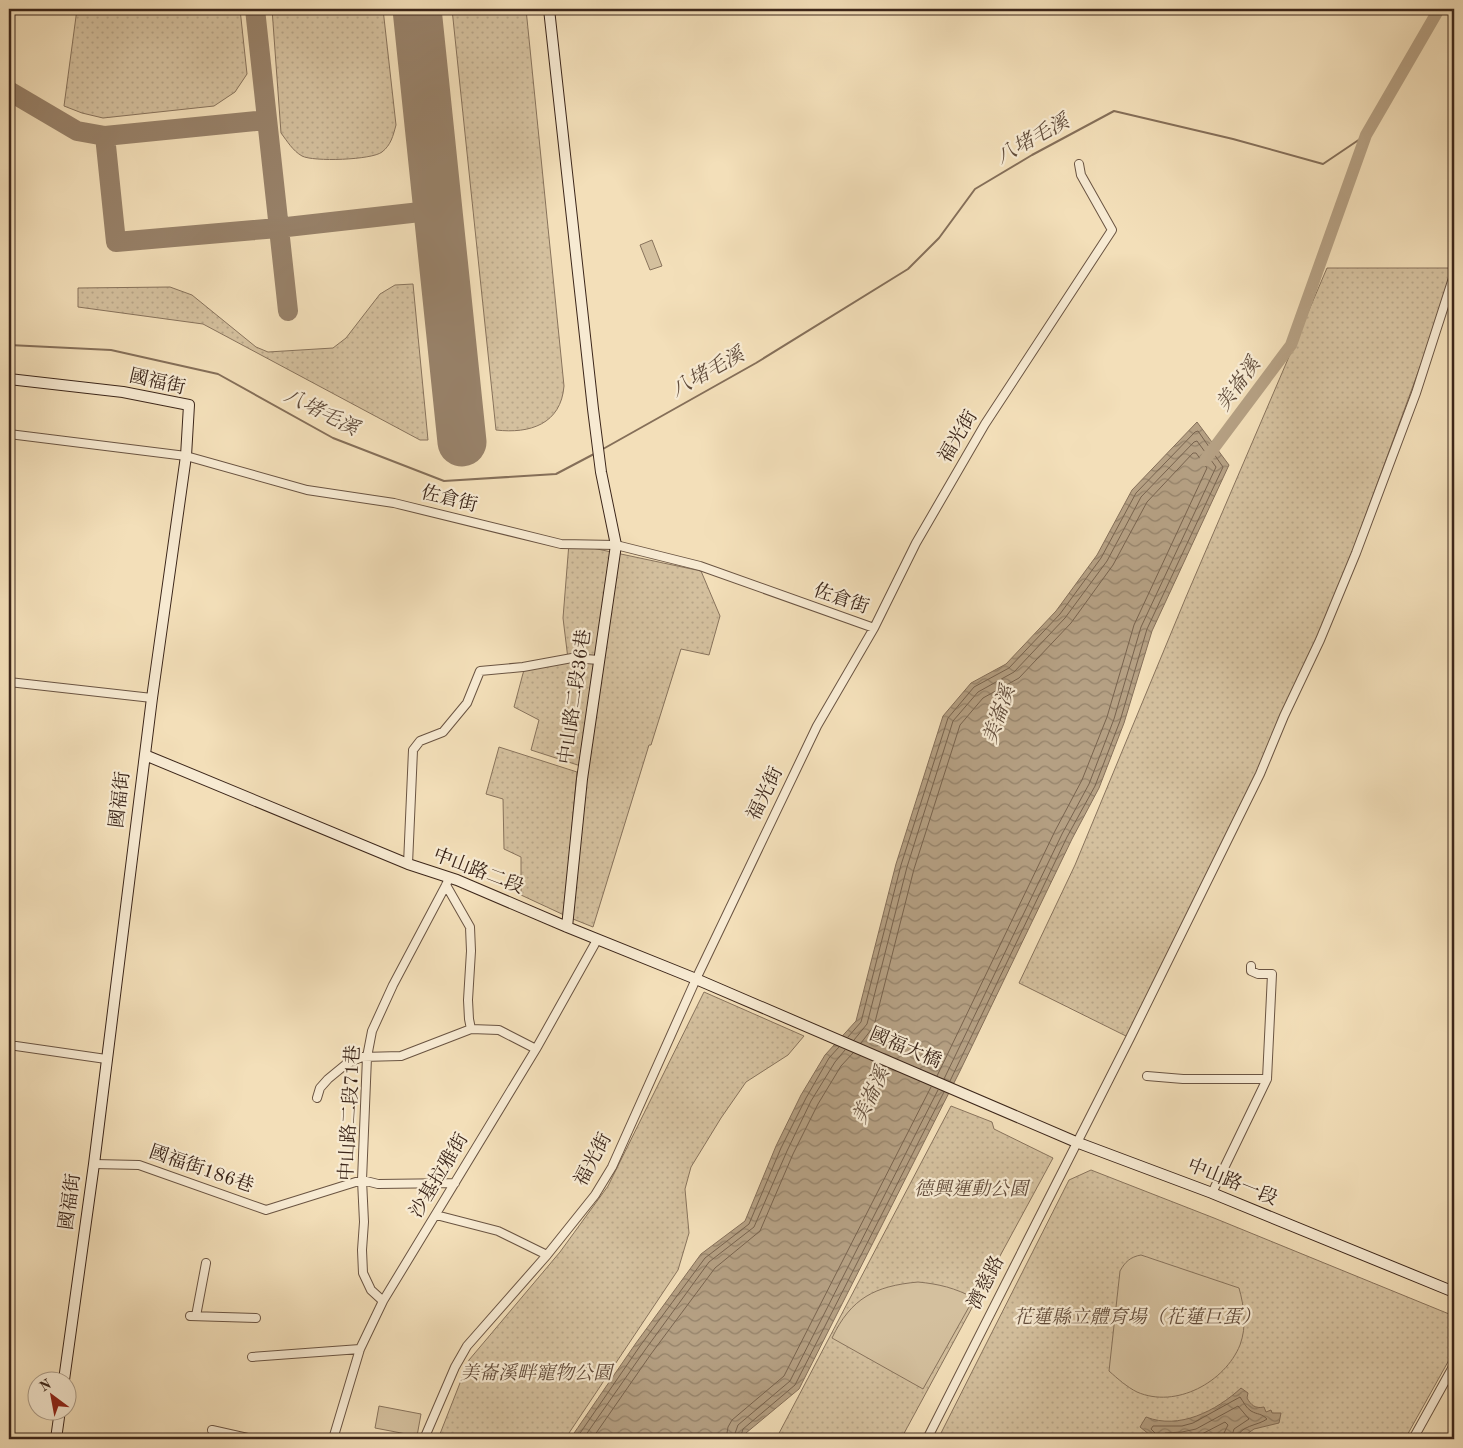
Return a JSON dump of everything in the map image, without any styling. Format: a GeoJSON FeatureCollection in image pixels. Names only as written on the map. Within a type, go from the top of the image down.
{"type":"FeatureCollection","features":[{"type":"Feature","properties":{"kind":"street","name":"中山路二段36巷"},"geometry":{"type":"LineString","coordinates":[[550,9],[601,472],[616,546],[582,779],[567,927]]}},
{"type":"Feature","properties":{"kind":"street","name":"福光街"},"geometry":{"type":"LineString","coordinates":[[424,1439],[455,1367],[467,1346],[547,1255],[595,1195],[612,1167],[696,979],[817,726],[874,628],[916,543],[981,431],[1112,230],[1080,175],[1079,164]]}},
{"type":"Feature","properties":{"kind":"street","name":"濟慈路"},"geometry":{"type":"LineString","coordinates":[[927,1439],[1130,1038],[1260,774],[1284,716],[1320,640],[1356,553],[1416,393],[1454,275]]}},
{"type":"Feature","properties":{"kind":"street","name":"國福街"},"geometry":{"type":"LineString","coordinates":[[9,379],[123,392],[189,405],[186,456],[152,698],[94,1164],[65,1370]]}},
{"type":"Feature","properties":{"kind":"street","name":"佐倉街"},"geometry":{"type":"LineString","coordinates":[[9,434],[186,456],[307,490],[394,503],[562,544],[616,546],[700,566],[874,628]]}},
{"type":"Feature","properties":{"kind":"street"},"geometry":{"type":"LineString","coordinates":[[408,864],[413,750],[420,741],[443,732],[467,703],[480,671],[572,658],[600,660]]}},
{"type":"Feature","properties":{"kind":"street"},"geometry":{"type":"LineString","coordinates":[[9,682],[152,698]]}},
{"type":"Feature","properties":{"kind":"street","name":"中山路二段"},"geometry":{"type":"LineString","coordinates":[[145,755],[448,882],[457,880],[798,1022]]}},
{"type":"Feature","properties":{"kind":"street"},"geometry":{"type":"LineString","coordinates":[[448,882],[470,927],[472,951],[468,1000],[471,1028]]}},
{"type":"Feature","properties":{"kind":"street","name":"中山路二段71巷"},"geometry":{"type":"LineString","coordinates":[[383,1301],[371,1290],[363,1273],[364,1222],[362,1180],[367,1057],[372,1031],[393,985],[448,882]]}},
{"type":"Feature","properties":{"kind":"street","name":"沙基拉雅街"},"geometry":{"type":"LineString","coordinates":[[332,1439],[360,1349],[383,1301],[536,1049],[598,940]]}},
{"type":"Feature","properties":{"kind":"street"},"geometry":{"type":"LineString","coordinates":[[1212,1193],[1267,1079],[1272,974],[1254,973],[1251,971],[1251,966]]}},
{"type":"Feature","properties":{"kind":"street","name":"國福大橋"},"geometry":{"type":"LineString","coordinates":[[798,1022],[998,1108]]}},
{"type":"Feature","properties":{"kind":"street"},"geometry":{"type":"LineString","coordinates":[[316,1098],[320,1088],[337,1071],[355,1060],[367,1057],[401,1056],[471,1028],[499,1030],[536,1049]]}},
{"type":"Feature","properties":{"kind":"street"},"geometry":{"type":"LineString","coordinates":[[9,1049],[12,1046],[16,1046],[106,1060]]}},
{"type":"Feature","properties":{"kind":"street"},"geometry":{"type":"LineString","coordinates":[[1147,1076],[1183,1079],[1267,1079]]}},
{"type":"Feature","properties":{"kind":"street","name":"中山路一段"},"geometry":{"type":"LineString","coordinates":[[998,1108],[1076,1142],[1212,1193],[1454,1292]]}},
{"type":"Feature","properties":{"kind":"street","name":"國福街186巷"},"geometry":{"type":"LineString","coordinates":[[94,1164],[139,1165],[266,1210],[362,1180]]}},
{"type":"Feature","properties":{"kind":"street"},"geometry":{"type":"LineString","coordinates":[[362,1180],[378,1184],[455,1183]]}},
{"type":"Feature","properties":{"kind":"street"},"geometry":{"type":"LineString","coordinates":[[436,1215],[498,1231],[547,1255]]}},
{"type":"Feature","properties":{"kind":"street"},"geometry":{"type":"LineString","coordinates":[[206,1263],[193,1316],[256,1318]]}},
{"type":"Feature","properties":{"kind":"street"},"geometry":{"type":"LineString","coordinates":[[252,1357],[360,1349]]}},
{"type":"Feature","properties":{"kind":"street"},"geometry":{"type":"LineString","coordinates":[[1413,1439],[1454,1365]]}},
{"type":"Feature","properties":{"kind":"street"},"geometry":{"type":"LineString","coordinates":[[56,1439],[59,1420]]}},
{"type":"Feature","properties":{"kind":"street"},"geometry":{"type":"LineString","coordinates":[[212,1430],[252,1439]]}},
{"type":"Feature","properties":{"kind":"green space"},"geometry":{"type":"Polygon","coordinates":[[[77,9],[240,9],[247,74],[235,92],[214,106],[103,118],[82,113],[64,106],[77,9]]]}},
{"type":"Feature","properties":{"kind":"green space"},"geometry":{"type":"Polygon","coordinates":[[[272,9],[383,9],[396,125],[390,143],[382,152],[367,157],[355,158],[308,158],[296,151],[281,133],[272,9]]]}},
{"type":"Feature","properties":{"kind":"green space"},"geometry":{"type":"Polygon","coordinates":[[[452,9],[526,9],[564,386],[562,399],[550,418],[542,424],[521,430],[496,430],[452,9]]]}},
{"type":"Feature","properties":{"kind":"green space"},"geometry":{"type":"Polygon","coordinates":[[[652,240],[662,266],[650,270],[640,245],[652,240]]]}},
{"type":"Feature","properties":{"kind":"green space"},"geometry":{"type":"Polygon","coordinates":[[[1327,268],[1454,268],[1454,274],[1320,640],[1130,1038],[1019,983],[1075,865],[1186,597],[1327,268]]]}},
{"type":"Feature","properties":{"kind":"green space"},"geometry":{"type":"Polygon","coordinates":[[[413,284],[428,440],[420,440],[203,324],[78,307],[78,288],[170,287],[192,295],[256,347],[268,352],[333,348],[346,338],[380,294],[395,285],[413,284]]]}},
{"type":"Feature","properties":{"kind":"green space"},"geometry":{"type":"Polygon","coordinates":[[[569,543],[701,571],[720,616],[709,655],[681,649],[651,745],[649,745],[593,927],[573,919],[587,768],[531,750],[539,720],[514,707],[525,666],[568,659],[563,618],[569,543]]]}},
{"type":"Feature","properties":{"kind":"green space"},"geometry":{"type":"Polygon","coordinates":[[[499,747],[577,772],[564,915],[521,895],[521,857],[504,849],[503,799],[486,794],[499,747]]]}},
{"type":"Feature","properties":{"kind":"green space","name":"美崙溪畔寵物公園"},"geometry":{"type":"Polygon","coordinates":[[[704,992],[804,1036],[788,1055],[746,1082],[691,1167],[685,1189],[689,1233],[678,1270],[565,1439],[438,1439],[469,1360],[560,1252],[608,1186],[704,992]]]}},
{"type":"Feature","properties":{"kind":"green space","name":"德興運動公園"},"geometry":{"type":"Polygon","coordinates":[[[951,1106],[992,1122],[994,1129],[1053,1158],[901,1439],[776,1439],[951,1106]]]}},
{"type":"Feature","properties":{"kind":"green space","name":"花蓮縣立體育場（花蓮巨蛋）"},"geometry":{"type":"Polygon","coordinates":[[[1091,1170],[1454,1316],[1454,1351],[1405,1439],[938,1439],[1069,1180],[1091,1170]]]}},
{"type":"Feature","properties":{"kind":"green space"},"geometry":{"type":"Polygon","coordinates":[[[1141,1255],[1239,1288],[1244,1316],[1244,1331],[1240,1345],[1233,1358],[1223,1370],[1198,1389],[1167,1397],[1152,1396],[1137,1392],[1109,1371],[1120,1271],[1128,1260],[1141,1255]]]}},
{"type":"Feature","properties":{"kind":"green space"},"geometry":{"type":"Polygon","coordinates":[[[918,1282],[947,1287],[974,1298],[923,1389],[832,1338],[847,1313],[866,1296],[889,1287],[918,1282]]]}},
{"type":"Feature","properties":{"kind":"green space"},"geometry":{"type":"Polygon","coordinates":[[[379,1406],[421,1414],[417,1436],[375,1428],[379,1406]]]}},
{"type":"Feature","properties":{"kind":"water"},"geometry":{"type":"Polygon","coordinates":[[[1197,422],[1229,465],[1152,631],[1124,723],[1099,788],[1072,839],[960,1071],[799,1389],[746,1433],[744,1439],[570,1439],[636,1343],[701,1254],[745,1221],[776,1146],[801,1095],[825,1055],[856,1021],[896,864],[943,716],[971,683],[1006,664],[1056,611],[1097,555],[1132,490],[1197,422]]]}},
{"type":"Feature","properties":{"kind":"water"},"geometry":{"type":"Polygon","coordinates":[[[1241,1388],[1248,1393],[1247,1398],[1254,1406],[1264,1407],[1266,1412],[1271,1410],[1272,1413],[1281,1413],[1279,1423],[1254,1429],[1240,1439],[1155,1439],[1140,1427],[1146,1417],[1171,1421],[1184,1420],[1209,1411],[1241,1388]]]}},
{"type":"Feature","properties":{"kind":"waterway","name":"美崙溪"},"geometry":{"type":"LineString","coordinates":[[1205,460],[1291,345],[1366,135],[1439,9]]}},
{"type":"Feature","properties":{"kind":"waterway","name":"八堵毛溪"},"geometry":{"type":"LineString","coordinates":[[603,449],[756,363],[908,269],[939,238],[975,189],[1032,155],[1114,111],[1233,139],[1323,164],[1366,135]]}},
{"type":"Feature","properties":{"kind":"waterway","name":"八堵毛溪"},"geometry":{"type":"LineString","coordinates":[[9,345],[111,350],[218,374],[333,438],[444,481],[556,474],[594,454]]}},
{"type":"Feature","properties":{"kind":"taxiway"},"geometry":{"type":"LineString","coordinates":[[255,9],[288,311]]}},
{"type":"Feature","properties":{"kind":"taxiway"},"geometry":{"type":"LineString","coordinates":[[9,91],[77,131],[105,136],[266,120]]}},
{"type":"Feature","properties":{"kind":"taxiway"},"geometry":{"type":"LineString","coordinates":[[105,136],[116,242],[278,228],[438,210]]}},
{"type":"Feature","properties":{"kind":"runway"},"geometry":{"type":"LineString","coordinates":[[417,9],[462,442]]}}]}
